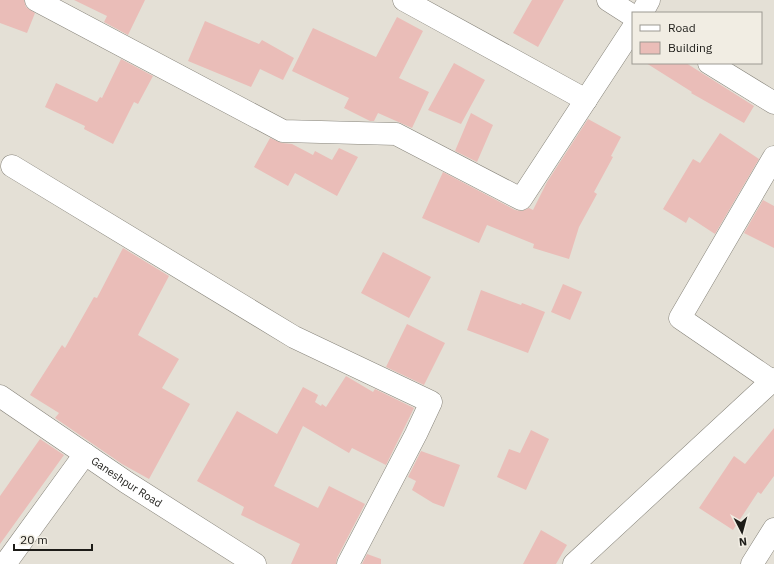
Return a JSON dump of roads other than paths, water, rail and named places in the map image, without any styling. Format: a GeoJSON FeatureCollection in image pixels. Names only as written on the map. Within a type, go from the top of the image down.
{"type":"FeatureCollection","features":[{"type":"Feature","properties":{"kind":"street"},"geometry":{"type":"LineString","coordinates":[[36,0],[283,132],[396,134],[521,199],[632,30]]}},
{"type":"Feature","properties":{"kind":"street"},"geometry":{"type":"LineString","coordinates":[[404,0],[586,100]]}},
{"type":"Feature","properties":{"kind":"street"},"geometry":{"type":"LineString","coordinates":[[608,0],[632,15]]}},
{"type":"Feature","properties":{"kind":"street"},"geometry":{"type":"LineString","coordinates":[[643,12],[649,0]]}},
{"type":"Feature","properties":{"kind":"street"},"geometry":{"type":"LineString","coordinates":[[711,64],[774,103]]}},
{"type":"Feature","properties":{"kind":"street"},"geometry":{"type":"LineString","coordinates":[[574,564],[773,380],[680,318],[774,157]]}},
{"type":"Feature","properties":{"kind":"street"},"geometry":{"type":"LineString","coordinates":[[12,166],[294,337],[431,402],[416,434],[348,564]]}},
{"type":"Feature","properties":{"kind":"street","name":"Ganeshpur Road"},"geometry":{"type":"LineString","coordinates":[[0,396],[126,482],[255,564]]}},
{"type":"Feature","properties":{"kind":"street"},"geometry":{"type":"LineString","coordinates":[[5,564],[85,454]]}},
{"type":"Feature","properties":{"kind":"street"},"geometry":{"type":"LineString","coordinates":[[752,564],[774,529]]}}]}
